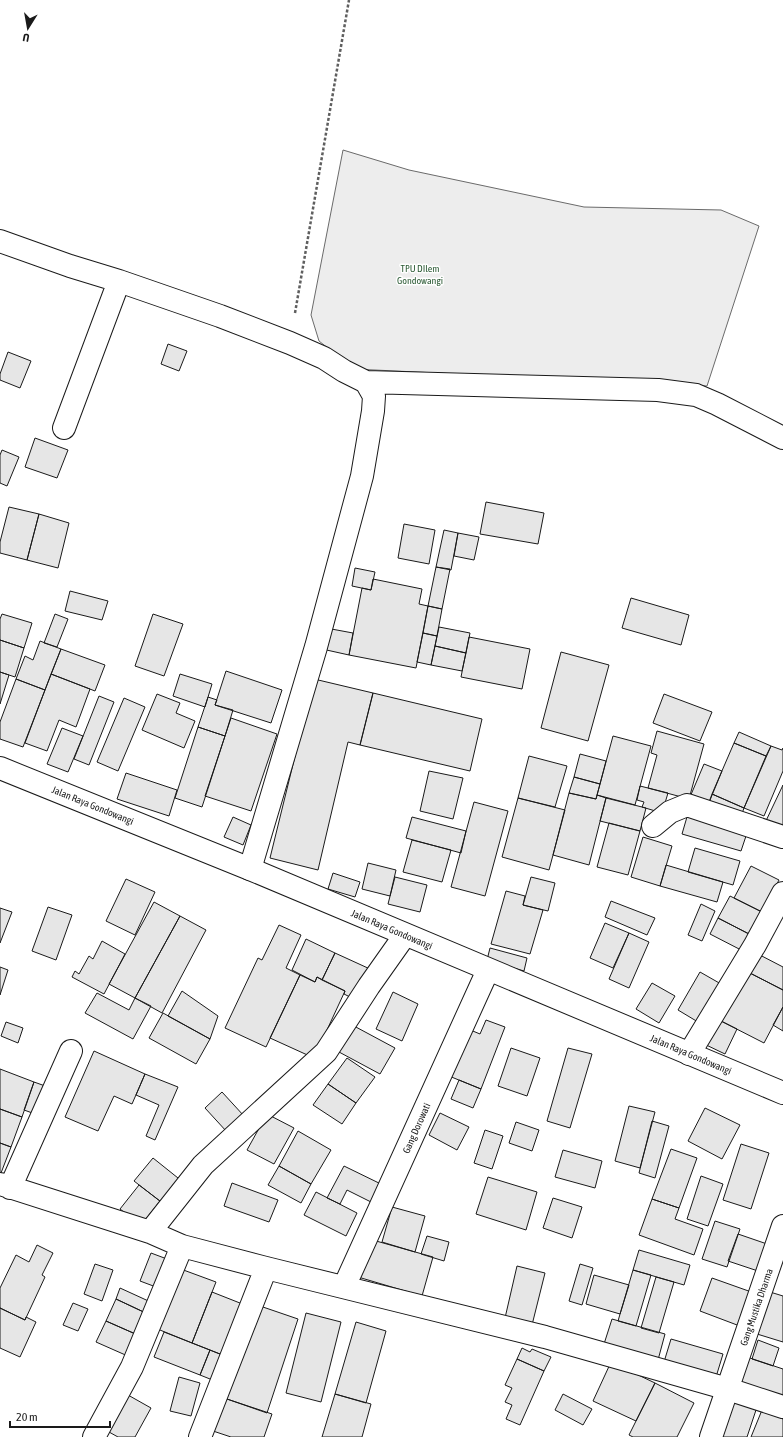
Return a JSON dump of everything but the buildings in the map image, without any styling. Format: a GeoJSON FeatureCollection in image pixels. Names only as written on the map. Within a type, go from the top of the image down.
{"type":"FeatureCollection","features":[{"type":"Feature","properties":{"kind":"street"},"geometry":{"type":"LineString","coordinates":[[0,241],[220,316],[324,358],[344,371],[366,382],[658,390],[696,395],[718,404],[783,438]]}},
{"type":"Feature","properties":{"kind":"street"},"geometry":{"type":"LineString","coordinates":[[64,428],[119,281]]}},
{"type":"Feature","properties":{"kind":"street"},"geometry":{"type":"LineString","coordinates":[[250,869],[316,647],[362,476],[373,411],[374,396],[366,382]]}},
{"type":"Feature","properties":{"kind":"street","name":"Jalan Raya Gondowangi"},"geometry":{"type":"LineString","coordinates":[[0,768],[250,869],[783,1093]]}},
{"type":"Feature","properties":{"kind":"street"},"geometry":{"type":"LineString","coordinates":[[653,826],[670,812],[687,805],[783,837]]}},
{"type":"Feature","properties":{"kind":"street"},"geometry":{"type":"LineString","coordinates":[[689,1054],[755,945],[783,893]]}},
{"type":"Feature","properties":{"kind":"street"},"geometry":{"type":"LineString","coordinates":[[150,1232],[204,1165],[326,1052],[369,986],[405,935]]}},
{"type":"Feature","properties":{"kind":"street","name":"Gang Dorowati"},"geometry":{"type":"LineString","coordinates":[[344,1287],[488,970]]}},
{"type":"Feature","properties":{"kind":"street"},"geometry":{"type":"LineString","coordinates":[[71,1051],[5,1186],[150,1232],[182,1246],[544,1337],[728,1389],[783,1407]]}},
{"type":"Feature","properties":{"kind":"street","name":"Gang Mustika Dharma"},"geometry":{"type":"LineString","coordinates":[[711,1437],[783,1226]]}},
{"type":"Feature","properties":{"kind":"street"},"geometry":{"type":"LineString","coordinates":[[94,1437],[132,1367],[182,1246]]}},
{"type":"Feature","properties":{"kind":"street"},"geometry":{"type":"LineString","coordinates":[[200,1437],[266,1268]]}},
{"type":"Feature","properties":{"kind":"path"},"geometry":{"type":"LineString","coordinates":[[290,344],[349,0]]}},
{"type":"Feature","properties":{"kind":"shaded area","name":"TPU DIlem Gondowangi"},"geometry":{"type":"Polygon","coordinates":[[[343,150],[409,170],[584,207],[721,210],[759,226],[707,386],[354,369],[319,341],[311,315],[343,150]]]}}]}
